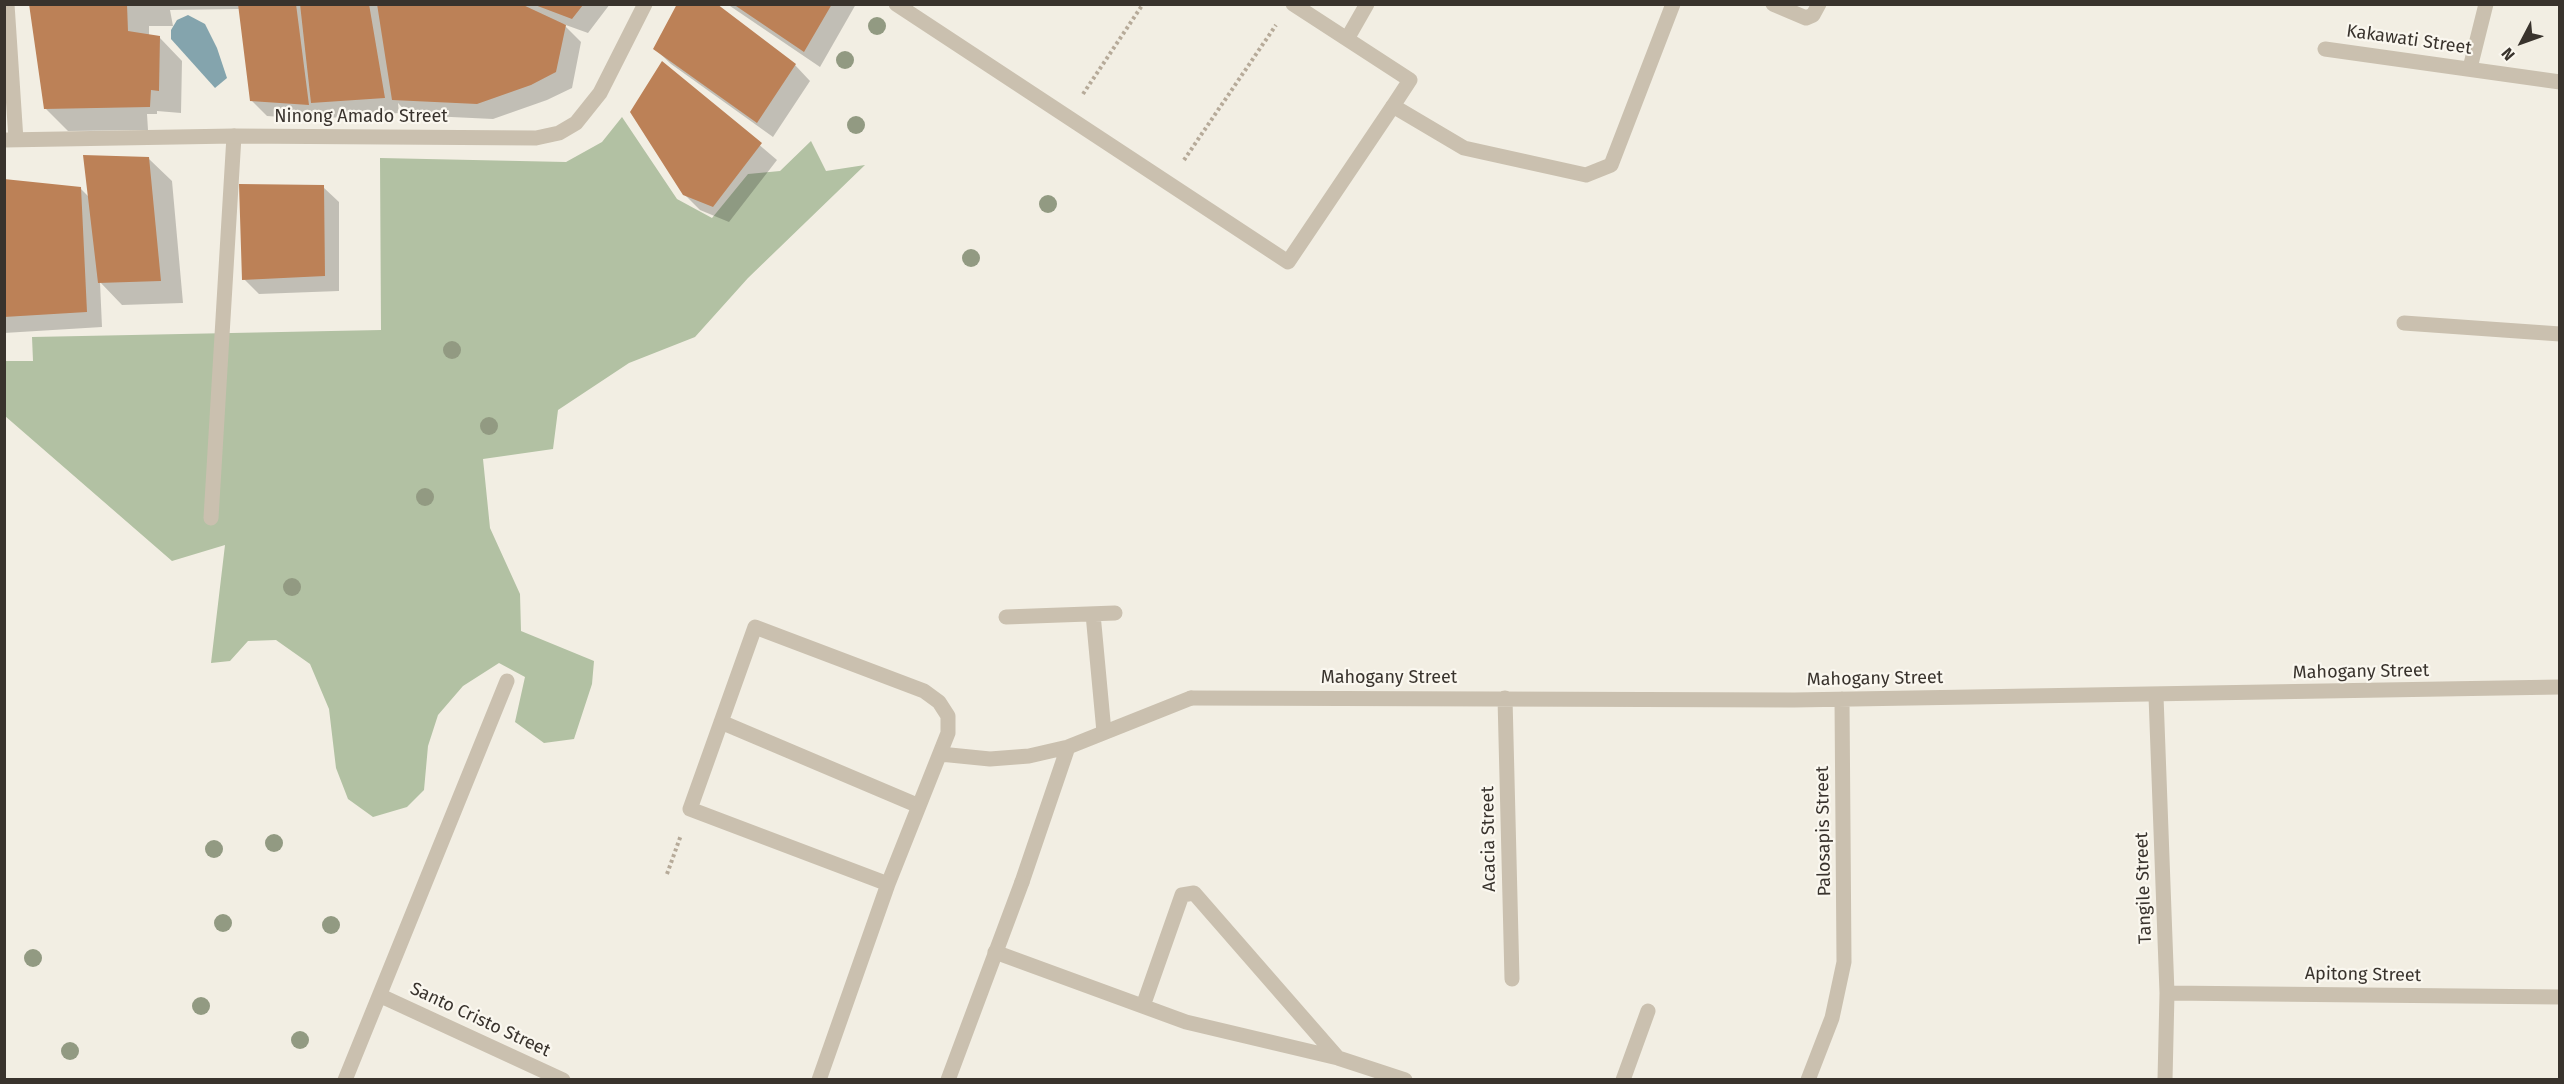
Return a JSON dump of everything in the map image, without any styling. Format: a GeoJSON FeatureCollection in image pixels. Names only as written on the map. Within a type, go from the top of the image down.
{"type":"FeatureCollection","features":[{"type":"Feature","properties":{"kind":"street"},"geometry":{"type":"LineString","coordinates":[[7,4],[10,140]]}},
{"type":"Feature","properties":{"kind":"street","name":"Ninong Amado Street"},"geometry":{"type":"LineString","coordinates":[[10,140],[234,136],[536,138],[559,133],[576,123],[600,93],[645,4]]}},
{"type":"Feature","properties":{"kind":"street"},"geometry":{"type":"LineString","coordinates":[[896,4],[1288,262],[1410,80],[1293,4]]}},
{"type":"Feature","properties":{"kind":"street"},"geometry":{"type":"LineString","coordinates":[[1347,39],[1367,4]]}},
{"type":"Feature","properties":{"kind":"street"},"geometry":{"type":"LineString","coordinates":[[1393,106],[1464,148],[1586,175],[1611,165],[1673,4]]}},
{"type":"Feature","properties":{"kind":"street"},"geometry":{"type":"LineString","coordinates":[[1773,4],[1806,18],[1813,15],[1820,4]]}},
{"type":"Feature","properties":{"kind":"street"},"geometry":{"type":"LineString","coordinates":[[2470,68],[2486,4]]}},
{"type":"Feature","properties":{"kind":"street","name":"Kakawati Street"},"geometry":{"type":"LineString","coordinates":[[2325,49],[2559,82]]}},
{"type":"Feature","properties":{"kind":"street"},"geometry":{"type":"LineString","coordinates":[[211,518],[234,136]]}},
{"type":"Feature","properties":{"kind":"street"},"geometry":{"type":"LineString","coordinates":[[2404,323],[2559,334]]}},
{"type":"Feature","properties":{"kind":"street"},"geometry":{"type":"LineString","coordinates":[[1006,617],[1115,613]]}},
{"type":"Feature","properties":{"kind":"street"},"geometry":{"type":"LineString","coordinates":[[940,754],[990,759],[1029,756],[1068,747],[1104,732],[1094,614]]}},
{"type":"Feature","properties":{"kind":"street"},"geometry":{"type":"LineString","coordinates":[[819,1080],[888,884],[948,733],[948,716],[939,702],[924,691],[755,627],[690,808],[888,884]]}},
{"type":"Feature","properties":{"kind":"street"},"geometry":{"type":"LineString","coordinates":[[345,1080],[507,681]]}},
{"type":"Feature","properties":{"kind":"street","name":"Mahogany Street"},"geometry":{"type":"LineString","coordinates":[[1104,732],[1191,698],[1842,699],[2157,696],[2559,687]]}},
{"type":"Feature","properties":{"kind":"street","name":"Tangile Street"},"geometry":{"type":"LineString","coordinates":[[2157,696],[2167,993],[2165,1080]]}},
{"type":"Feature","properties":{"kind":"street","name":"Acacia Street"},"geometry":{"type":"LineString","coordinates":[[1505,698],[1512,979]]}},
{"type":"Feature","properties":{"kind":"street","name":"Palosapis Street"},"geometry":{"type":"LineString","coordinates":[[1808,1080],[1832,1018],[1844,962],[1842,699]]}},
{"type":"Feature","properties":{"kind":"street"},"geometry":{"type":"LineString","coordinates":[[721,722],[919,806]]}},
{"type":"Feature","properties":{"kind":"street"},"geometry":{"type":"LineString","coordinates":[[949,1079],[994,952],[1022,882],[1068,747]]}},
{"type":"Feature","properties":{"kind":"street"},"geometry":{"type":"LineString","coordinates":[[1143,1006],[1182,895],[1194,893],[1338,1058]]}},
{"type":"Feature","properties":{"kind":"street"},"geometry":{"type":"LineString","coordinates":[[994,952],[1186,1022],[1338,1058],[1405,1080]]}},
{"type":"Feature","properties":{"kind":"street","name":"Apitong Street"},"geometry":{"type":"LineString","coordinates":[[2167,993],[2559,997]]}},
{"type":"Feature","properties":{"kind":"street","name":"Santo Cristo Street"},"geometry":{"type":"LineString","coordinates":[[381,996],[563,1080]]}},
{"type":"Feature","properties":{"kind":"street"},"geometry":{"type":"LineString","coordinates":[[1623,1080],[1648,1011]]}},
{"type":"Feature","properties":{"kind":"path"},"geometry":{"type":"LineString","coordinates":[[1068,117],[1143,4]]}},
{"type":"Feature","properties":{"kind":"path"},"geometry":{"type":"LineString","coordinates":[[1168,183],[1277,23]]}},
{"type":"Feature","properties":{"kind":"path"},"geometry":{"type":"LineString","coordinates":[[667,874],[690,808]]}},
{"type":"Feature","properties":{"kind":"green space"},"geometry":{"type":"Polygon","coordinates":[[[622,117],[677,199],[712,218],[748,174],[780,171],[811,141],[826,171],[865,165],[748,278],[695,337],[629,363],[558,410],[553,449],[483,459],[490,528],[520,594],[521,631],[594,661],[592,684],[574,739],[544,743],[515,722],[525,677],[499,663],[463,686],[438,715],[428,746],[424,790],[407,807],[373,817],[348,799],[336,768],[329,709],[310,664],[276,640],[248,641],[230,661],[211,663],[225,545],[172,561],[5,416],[5,361],[33,361],[32,337],[381,330],[380,158],[566,162],[602,142],[622,117]]]}},
{"type":"Feature","properties":{"kind":"water"},"geometry":{"type":"Polygon","coordinates":[[[188,15],[205,24],[217,48],[227,78],[215,88],[171,39],[171,30],[177,20],[188,15]]]}},
{"type":"Feature","properties":{"kind":"building"},"geometry":{"type":"Polygon","coordinates":[[[29,4],[127,4],[128,31],[160,36],[159,91],[151,90],[150,107],[44,109],[29,4]]]}},
{"type":"Feature","properties":{"kind":"building"},"geometry":{"type":"Polygon","coordinates":[[[238,4],[296,4],[309,105],[250,101],[238,4]]]}},
{"type":"Feature","properties":{"kind":"building"},"geometry":{"type":"Polygon","coordinates":[[[300,4],[369,4],[385,98],[311,103],[300,4]]]}},
{"type":"Feature","properties":{"kind":"building"},"geometry":{"type":"Polygon","coordinates":[[[377,4],[521,4],[566,25],[556,72],[531,85],[477,104],[392,100],[377,4]]]}},
{"type":"Feature","properties":{"kind":"building"},"geometry":{"type":"Polygon","coordinates":[[[677,4],[717,4],[796,64],[757,123],[653,49],[677,4]]]}},
{"type":"Feature","properties":{"kind":"building"},"geometry":{"type":"Polygon","coordinates":[[[733,4],[832,4],[804,52],[733,4]]]}},
{"type":"Feature","properties":{"kind":"building"},"geometry":{"type":"Polygon","coordinates":[[[535,5],[583,5],[572,19],[535,5]]]}},
{"type":"Feature","properties":{"kind":"building"},"geometry":{"type":"Polygon","coordinates":[[[662,61],[762,143],[713,207],[683,195],[630,112],[662,61]]]}},
{"type":"Feature","properties":{"kind":"building"},"geometry":{"type":"Polygon","coordinates":[[[83,155],[149,157],[161,281],[98,283],[83,155]]]}},
{"type":"Feature","properties":{"kind":"building"},"geometry":{"type":"Polygon","coordinates":[[[4,179],[81,187],[87,312],[4,317],[4,179]]]}},
{"type":"Feature","properties":{"kind":"building"},"geometry":{"type":"Polygon","coordinates":[[[239,184],[324,185],[325,276],[242,280],[239,184]]]}}]}
